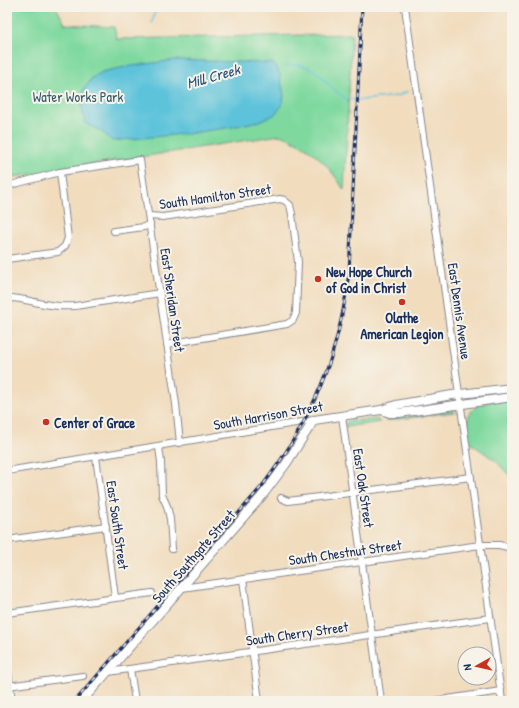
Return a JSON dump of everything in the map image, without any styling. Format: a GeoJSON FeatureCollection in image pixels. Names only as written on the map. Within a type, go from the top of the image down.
{"type":"FeatureCollection","features":[{"type":"Feature","properties":{"kind":"main road","name":"South Harrison Street"},"geometry":{"type":"LineString","coordinates":[[314,420],[381,410],[396,404],[512,388]]}},
{"type":"Feature","properties":{"kind":"main road","name":"South Harrison Street"},"geometry":{"type":"LineString","coordinates":[[381,410],[390,413],[398,413],[512,397]]}},
{"type":"Feature","properties":{"kind":"main road","name":"South Southgate Street"},"geometry":{"type":"LineString","coordinates":[[82,701],[262,496],[286,464],[314,420]]}},
{"type":"Feature","properties":{"kind":"street","name":"East Dennis Avenue"},"geometry":{"type":"LineString","coordinates":[[406,7],[502,701]]}},
{"type":"Feature","properties":{"kind":"street","name":"East Sheridan Street"},"geometry":{"type":"LineString","coordinates":[[60,172],[140,160],[180,443]]}},
{"type":"Feature","properties":{"kind":"street"},"geometry":{"type":"LineString","coordinates":[[7,186],[60,172],[68,238],[65,246],[58,252],[7,259]]}},
{"type":"Feature","properties":{"kind":"street","name":"South Hamilton Street"},"geometry":{"type":"LineString","coordinates":[[149,216],[163,217],[280,199],[284,200],[290,205],[292,214],[298,262],[296,313],[293,320],[287,324],[167,344]]}},
{"type":"Feature","properties":{"kind":"street"},"geometry":{"type":"LineString","coordinates":[[114,231],[144,227],[150,224]]}},
{"type":"Feature","properties":{"kind":"street"},"geometry":{"type":"LineString","coordinates":[[7,298],[15,298],[45,305],[62,307],[160,293]]}},
{"type":"Feature","properties":{"kind":"street","name":"East Oak Street"},"geometry":{"type":"LineString","coordinates":[[342,416],[381,701]]}},
{"type":"Feature","properties":{"kind":"street","name":"South Harrison Street"},"geometry":{"type":"LineString","coordinates":[[7,471],[159,447],[314,420]]}},
{"type":"Feature","properties":{"kind":"street"},"geometry":{"type":"LineString","coordinates":[[159,447],[162,495],[167,506],[170,519],[172,549]]}},
{"type":"Feature","properties":{"kind":"street","name":"East South Street"},"geometry":{"type":"LineString","coordinates":[[96,457],[115,597]]}},
{"type":"Feature","properties":{"kind":"street"},"geometry":{"type":"LineString","coordinates":[[281,498],[288,501],[471,477]]}},
{"type":"Feature","properties":{"kind":"street"},"geometry":{"type":"LineString","coordinates":[[7,540],[106,526]]}},
{"type":"Feature","properties":{"kind":"street","name":"South Chestnut Street"},"geometry":{"type":"LineString","coordinates":[[182,588],[480,545],[500,545],[512,548]]}},
{"type":"Feature","properties":{"kind":"street"},"geometry":{"type":"LineString","coordinates":[[243,579],[259,701]]}},
{"type":"Feature","properties":{"kind":"street"},"geometry":{"type":"LineString","coordinates":[[7,613],[152,592]]}},
{"type":"Feature","properties":{"kind":"street","name":"South Cherry Street"},"geometry":{"type":"LineString","coordinates":[[108,672],[490,618]]}},
{"type":"Feature","properties":{"kind":"street"},"geometry":{"type":"LineString","coordinates":[[7,664],[8,686],[12,701]]}},
{"type":"Feature","properties":{"kind":"street"},"geometry":{"type":"LineString","coordinates":[[130,669],[134,701]]}},
{"type":"Feature","properties":{"kind":"street"},"geometry":{"type":"LineString","coordinates":[[8,686],[83,676]]}},
{"type":"Feature","properties":{"kind":"street"},"geometry":{"type":"LineString","coordinates":[[434,701],[501,691]]}},
{"type":"Feature","properties":{"kind":"green space","name":"Water Works Park"},"geometry":{"type":"Polygon","coordinates":[[[7,7],[56,7],[65,24],[114,27],[117,39],[352,34],[344,190],[331,171],[317,156],[300,144],[280,135],[7,178],[7,7]]]}},
{"type":"Feature","properties":{"kind":"green space"},"geometry":{"type":"Polygon","coordinates":[[[512,398],[512,478],[496,461],[469,442],[468,420],[470,413],[479,405],[492,401],[512,398]]]}},
{"type":"Feature","properties":{"kind":"green space"},"geometry":{"type":"Polygon","coordinates":[[[454,409],[454,412],[385,421],[387,418],[412,416],[454,409]]]}},
{"type":"Feature","properties":{"kind":"green space"},"geometry":{"type":"Polygon","coordinates":[[[377,419],[380,422],[345,427],[348,421],[377,419]]]}},
{"type":"Feature","properties":{"kind":"water"},"geometry":{"type":"Polygon","coordinates":[[[175,60],[272,63],[276,66],[280,75],[284,96],[282,106],[274,115],[259,121],[232,127],[192,133],[112,141],[102,132],[85,123],[81,103],[83,91],[92,78],[102,72],[125,67],[175,60]]]}},
{"type":"Feature","properties":{"kind":"waterway"},"geometry":{"type":"LineString","coordinates":[[152,23],[156,7]]}},
{"type":"Feature","properties":{"kind":"waterway","name":"Mill Creek"},"geometry":{"type":"LineString","coordinates":[[284,66],[300,65],[316,71],[331,87],[346,99],[361,100],[397,96],[408,91]]}},
{"type":"Feature","properties":{"kind":"railway"},"geometry":{"type":"LineString","coordinates":[[75,701],[262,486],[296,436],[321,385],[331,359],[338,331],[349,272],[362,7]]}},
{"type":"Feature","properties":{"kind":"place","name":"New Hope Church of God in Christ"},"geometry":{"type":"Point","coordinates":[318,279]}},
{"type":"Feature","properties":{"kind":"place","name":"Olathe American Legion"},"geometry":{"type":"Point","coordinates":[402,302]}},
{"type":"Feature","properties":{"kind":"place","name":"Center of Grace"},"geometry":{"type":"Point","coordinates":[46,422]}}]}
